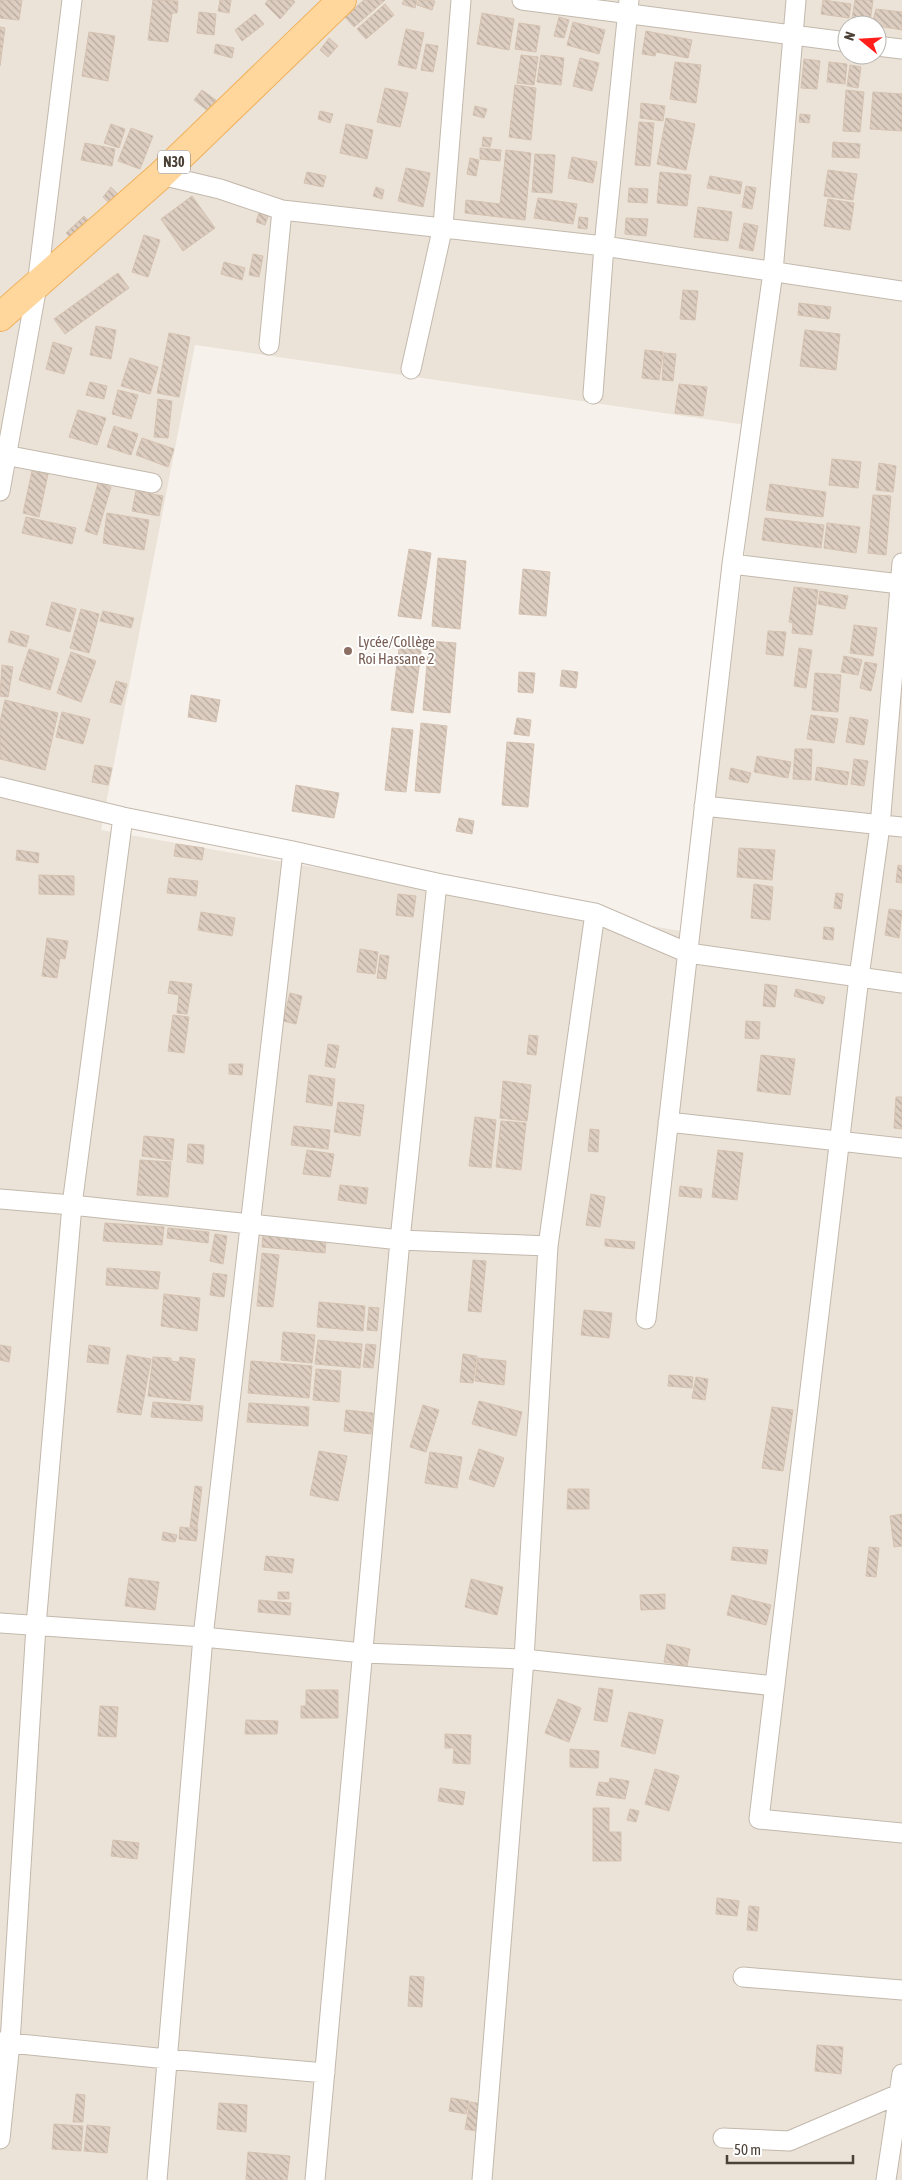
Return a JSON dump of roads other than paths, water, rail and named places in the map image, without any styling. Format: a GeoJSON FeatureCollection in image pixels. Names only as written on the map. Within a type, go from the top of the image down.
{"type":"FeatureCollection","features":[{"type":"Feature","properties":{"kind":"main road","name":"N30"},"geometry":{"type":"LineString","coordinates":[[0,316],[37,286],[161,175],[342,0]]}},
{"type":"Feature","properties":{"kind":"street"},"geometry":{"type":"LineString","coordinates":[[0,491],[3,454],[37,286],[72,0]]}},
{"type":"Feature","properties":{"kind":"street"},"geometry":{"type":"LineString","coordinates":[[411,369],[443,226],[461,0]]}},
{"type":"Feature","properties":{"kind":"street"},"geometry":{"type":"LineString","coordinates":[[522,0],[628,7],[792,35],[837,41]]}},
{"type":"Feature","properties":{"kind":"street"},"geometry":{"type":"LineString","coordinates":[[646,1319],[732,564],[773,272],[796,0]]}},
{"type":"Feature","properties":{"kind":"street"},"geometry":{"type":"LineString","coordinates":[[593,394],[604,246],[628,7]]}},
{"type":"Feature","properties":{"kind":"street"},"geometry":{"type":"LineString","coordinates":[[887,47],[902,49]]}},
{"type":"Feature","properties":{"kind":"street"},"geometry":{"type":"LineString","coordinates":[[161,175],[220,189],[282,210],[443,226],[604,246],[902,292]]}},
{"type":"Feature","properties":{"kind":"street"},"geometry":{"type":"LineString","coordinates":[[269,345],[282,210]]}},
{"type":"Feature","properties":{"kind":"street"},"geometry":{"type":"LineString","coordinates":[[3,454],[152,483]]}},
{"type":"Feature","properties":{"kind":"street"},"geometry":{"type":"LineString","coordinates":[[902,563],[880,826],[859,977],[759,1819],[902,1833]]}},
{"type":"Feature","properties":{"kind":"street"},"geometry":{"type":"LineString","coordinates":[[732,564],[900,584]]}},
{"type":"Feature","properties":{"kind":"street"},"geometry":{"type":"LineString","coordinates":[[0,787],[123,817],[294,851],[437,883],[595,913],[688,953],[902,983]]}},
{"type":"Feature","properties":{"kind":"street"},"geometry":{"type":"LineString","coordinates":[[704,806],[902,828]]}},
{"type":"Feature","properties":{"kind":"street"},"geometry":{"type":"LineString","coordinates":[[0,2139],[5,2042],[36,1626],[72,1205],[123,817]]}},
{"type":"Feature","properties":{"kind":"street"},"geometry":{"type":"LineString","coordinates":[[157,2180],[203,1637],[294,851]]}},
{"type":"Feature","properties":{"kind":"street"},"geometry":{"type":"LineString","coordinates":[[315,2180],[400,1240],[437,883]]}},
{"type":"Feature","properties":{"kind":"street"},"geometry":{"type":"LineString","coordinates":[[482,2180],[524,1659],[548,1246],[595,913]]}},
{"type":"Feature","properties":{"kind":"street"},"geometry":{"type":"LineString","coordinates":[[668,1122],[902,1148]]}},
{"type":"Feature","properties":{"kind":"street"},"geometry":{"type":"LineString","coordinates":[[0,1199],[400,1240],[548,1246]]}},
{"type":"Feature","properties":{"kind":"street"},"geometry":{"type":"LineString","coordinates":[[0,1623],[203,1637],[363,1653],[524,1659],[775,1686]]}},
{"type":"Feature","properties":{"kind":"street"},"geometry":{"type":"LineString","coordinates":[[744,1977],[902,1990]]}},
{"type":"Feature","properties":{"kind":"street"},"geometry":{"type":"LineString","coordinates":[[5,2042],[167,2060],[325,2073]]}},
{"type":"Feature","properties":{"kind":"street"},"geometry":{"type":"LineString","coordinates":[[886,2180],[896,2156],[899,2094],[902,2074]]}},
{"type":"Feature","properties":{"kind":"street"},"geometry":{"type":"LineString","coordinates":[[723,2138],[789,2141],[899,2094]]}},
{"type":"Feature","properties":{"kind":"place","name":"Lycée/Collège Roi Hassane 2"},"geometry":{"type":"Point","coordinates":[348,651]}}]}
